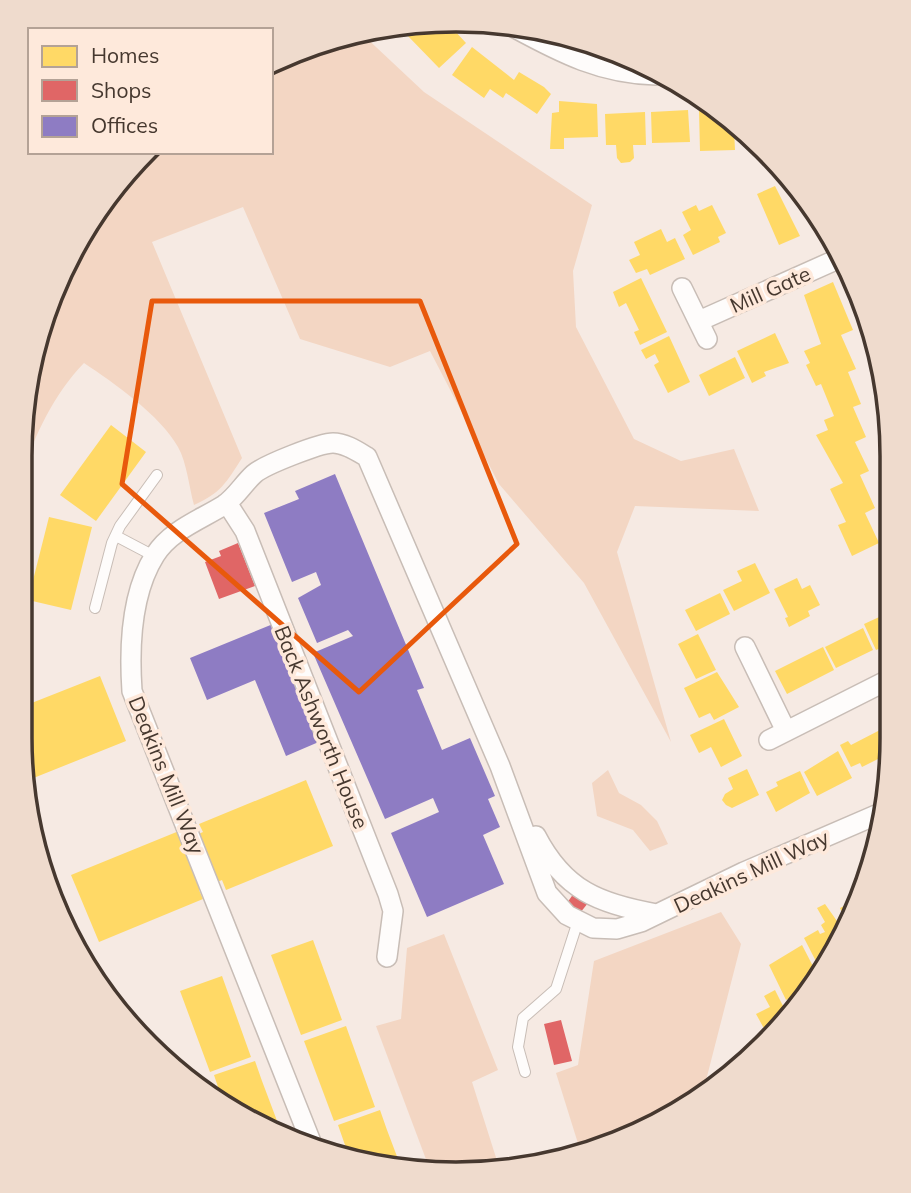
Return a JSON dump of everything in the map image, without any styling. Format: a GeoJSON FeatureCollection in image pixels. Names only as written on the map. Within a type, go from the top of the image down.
{"type":"FeatureCollection","features":[{"type":"Feature","properties":{"kind":"street"},"geometry":{"type":"LineString","coordinates":[[539,40],[586,64],[619,73],[641,74]]}},
{"type":"Feature","properties":{"kind":"street","name":"Mill Gate"},"geometry":{"type":"LineString","coordinates":[[699,321],[832,261]]}},
{"type":"Feature","properties":{"kind":"street"},"geometry":{"type":"LineString","coordinates":[[682,288],[707,339]]}},
{"type":"Feature","properties":{"kind":"street","name":"Deakins Mill Way"},"geometry":{"type":"LineString","coordinates":[[308,1135],[132,691],[130,656],[135,620],[143,579],[154,556],[166,540],[227,503],[263,467],[332,442],[351,447],[367,457],[500,766],[547,893],[567,915],[593,928],[617,929],[658,915],[744,872],[872,817]]}},
{"type":"Feature","properties":{"kind":"street","name":"Back Ashworth House"},"geometry":{"type":"LineString","coordinates":[[227,503],[245,531],[388,894],[393,911],[387,957]]}},
{"type":"Feature","properties":{"kind":"street"},"geometry":{"type":"LineString","coordinates":[[753,656],[777,735],[880,684]]}},
{"type":"Feature","properties":{"kind":"street","name":"Deakins Mill Way"},"geometry":{"type":"LineString","coordinates":[[500,766],[549,860],[567,880],[592,896],[620,908],[658,915]]}},
{"type":"Feature","properties":{"kind":"lane"},"geometry":{"type":"LineString","coordinates":[[95,608],[116,536],[157,475]]}},
{"type":"Feature","properties":{"kind":"lane"},"geometry":{"type":"LineString","coordinates":[[116,536],[154,556]]}},
{"type":"Feature","properties":{"kind":"lane"},"geometry":{"type":"LineString","coordinates":[[525,1072],[518,1048],[523,1018],[556,989],[578,921]]}},
{"type":"Feature","properties":{"kind":"highlighted area"},"geometry":{"type":"Polygon","coordinates":[[[152,301],[420,301],[517,544],[359,692],[122,484],[152,301]]]}},
{"type":"Feature","properties":{"kind":"shaded area"},"geometry":{"type":"Polygon","coordinates":[[[369,41],[424,92],[592,205],[573,271],[576,327],[634,439],[681,461],[734,449],[759,511],[635,506],[617,552],[671,742],[584,583],[499,484],[430,351],[390,367],[300,339],[243,207],[152,242],[242,458],[227,481],[211,496],[194,505],[184,460],[170,435],[136,400],[84,363],[63,388],[32,445],[40,373],[54,319],[64,293],[88,243],[119,197],[137,176],[158,154],[273,154],[273,73],[319,54],[369,41]]]}},
{"type":"Feature","properties":{"kind":"shaded area"},"geometry":{"type":"Polygon","coordinates":[[[608,770],[619,793],[641,805],[657,821],[668,844],[650,851],[633,830],[597,816],[592,783],[608,770]]]}},
{"type":"Feature","properties":{"kind":"shaded area"},"geometry":{"type":"Polygon","coordinates":[[[721,912],[741,944],[706,1079],[643,1118],[578,1143],[556,1073],[578,1065],[594,961],[721,912]]]}},
{"type":"Feature","properties":{"kind":"shaded area"},"geometry":{"type":"Polygon","coordinates":[[[444,934],[498,1070],[472,1082],[497,1160],[427,1161],[376,1026],[401,1019],[407,948],[444,934]]]}},
{"type":"Feature","properties":{"kind":"building: Homes"},"geometry":{"type":"Polygon","coordinates":[[[456,32],[466,43],[439,68],[406,34],[456,32]]]}},
{"type":"Feature","properties":{"kind":"building: Homes"},"geometry":{"type":"Polygon","coordinates":[[[472,47],[514,80],[519,72],[551,94],[537,114],[506,93],[503,98],[490,89],[484,98],[452,75],[472,47]]]}},
{"type":"Feature","properties":{"kind":"building: Homes"},"geometry":{"type":"Polygon","coordinates":[[[559,101],[597,104],[598,137],[564,138],[564,149],[550,149],[552,113],[559,112],[559,101]]]}},
{"type":"Feature","properties":{"kind":"building: Homes"},"geometry":{"type":"Polygon","coordinates":[[[688,110],[690,142],[652,143],[651,112],[688,110]]]}},
{"type":"Feature","properties":{"kind":"building: Homes"},"geometry":{"type":"Polygon","coordinates":[[[701,110],[734,136],[735,150],[700,151],[701,110]]]}},
{"type":"Feature","properties":{"kind":"building: Homes"},"geometry":{"type":"Polygon","coordinates":[[[645,112],[646,145],[633,145],[634,158],[630,162],[621,163],[617,158],[616,145],[606,145],[605,114],[645,112]]]}},
{"type":"Feature","properties":{"kind":"building: Homes"},"geometry":{"type":"Polygon","coordinates":[[[775,186],[800,236],[779,245],[757,194],[775,186]]]}},
{"type":"Feature","properties":{"kind":"building: Homes"},"geometry":{"type":"Polygon","coordinates":[[[696,205],[699,211],[712,205],[726,233],[718,237],[720,242],[693,255],[683,235],[691,230],[682,212],[696,205]]]}},
{"type":"Feature","properties":{"kind":"building: Homes"},"geometry":{"type":"Polygon","coordinates":[[[661,229],[667,242],[675,238],[685,259],[650,275],[647,269],[636,273],[629,260],[640,255],[634,242],[661,229]]]}},
{"type":"Feature","properties":{"kind":"building: Homes"},"geometry":{"type":"Polygon","coordinates":[[[641,278],[667,332],[640,345],[634,332],[639,330],[626,303],[619,307],[613,292],[641,278]]]}},
{"type":"Feature","properties":{"kind":"building: Homes"},"geometry":{"type":"Polygon","coordinates":[[[833,282],[853,330],[841,335],[856,369],[848,372],[861,404],[853,407],[866,437],[855,442],[869,471],[860,475],[875,508],[865,513],[879,543],[852,556],[838,525],[846,522],[830,489],[843,483],[816,435],[828,430],[824,420],[834,416],[821,384],[816,386],[806,365],[810,363],[804,351],[821,344],[804,295],[833,282]]]}},
{"type":"Feature","properties":{"kind":"building: Homes"},"geometry":{"type":"Polygon","coordinates":[[[775,333],[789,363],[764,372],[766,376],[752,383],[737,351],[775,333]]]}},
{"type":"Feature","properties":{"kind":"building: Homes"},"geometry":{"type":"Polygon","coordinates":[[[669,336],[690,382],[668,393],[654,365],[659,362],[655,354],[646,359],[641,350],[669,336]]]}},
{"type":"Feature","properties":{"kind":"building: Homes"},"geometry":{"type":"Polygon","coordinates":[[[735,357],[745,378],[709,396],[699,375],[735,357]]]}},
{"type":"Feature","properties":{"kind":"building: Homes"},"geometry":{"type":"Polygon","coordinates":[[[111,425],[146,452],[96,521],[60,495],[111,425]]]}},
{"type":"Feature","properties":{"kind":"building: Homes"},"geometry":{"type":"Polygon","coordinates":[[[49,517],[92,527],[71,610],[32,601],[32,584],[49,517]]]}},
{"type":"Feature","properties":{"kind":"building: Homes"},"geometry":{"type":"Polygon","coordinates":[[[755,563],[770,593],[734,611],[723,590],[742,581],[737,571],[755,563]]]}},
{"type":"Feature","properties":{"kind":"building: Homes"},"geometry":{"type":"Polygon","coordinates":[[[797,578],[802,589],[810,585],[820,605],[808,611],[810,616],[789,627],[785,618],[788,617],[774,589],[797,578]]]}},
{"type":"Feature","properties":{"kind":"building: Homes"},"geometry":{"type":"Polygon","coordinates":[[[720,593],[730,614],[696,631],[685,610],[720,593]]]}},
{"type":"Feature","properties":{"kind":"building: Homes"},"geometry":{"type":"Polygon","coordinates":[[[880,617],[880,648],[876,650],[864,624],[880,617]]]}},
{"type":"Feature","properties":{"kind":"building: Homes"},"geometry":{"type":"Polygon","coordinates":[[[863,628],[873,650],[836,668],[825,647],[863,628]]]}},
{"type":"Feature","properties":{"kind":"building: Homes"},"geometry":{"type":"Polygon","coordinates":[[[698,634],[716,670],[696,679],[678,644],[698,634]]]}},
{"type":"Feature","properties":{"kind":"building: Homes"},"geometry":{"type":"Polygon","coordinates":[[[823,647],[834,670],[787,694],[775,671],[823,647]]]}},
{"type":"Feature","properties":{"kind":"building: Homes"},"geometry":{"type":"Polygon","coordinates":[[[717,672],[739,707],[714,720],[710,713],[699,718],[684,688],[717,672]]]}},
{"type":"Feature","properties":{"kind":"building: Homes"},"geometry":{"type":"Polygon","coordinates":[[[100,676],[126,741],[33,778],[32,703],[100,676]]]}},
{"type":"Feature","properties":{"kind":"building: Homes"},"geometry":{"type":"Polygon","coordinates":[[[724,719],[742,756],[721,767],[711,747],[699,753],[690,735],[724,719]]]}},
{"type":"Feature","properties":{"kind":"building: Homes"},"geometry":{"type":"Polygon","coordinates":[[[880,730],[879,758],[862,767],[860,763],[851,767],[840,745],[848,741],[851,745],[880,730]]]}},
{"type":"Feature","properties":{"kind":"building: Homes"},"geometry":{"type":"Polygon","coordinates":[[[838,751],[852,778],[817,796],[804,772],[838,751]]]}},
{"type":"Feature","properties":{"kind":"building: Homes"},"geometry":{"type":"Polygon","coordinates":[[[747,769],[759,795],[732,808],[722,800],[725,794],[733,789],[728,778],[747,769]]]}},
{"type":"Feature","properties":{"kind":"building: Homes"},"geometry":{"type":"Polygon","coordinates":[[[800,771],[810,793],[776,812],[766,792],[778,786],[776,782],[800,771]]]}},
{"type":"Feature","properties":{"kind":"building: Homes"},"geometry":{"type":"Polygon","coordinates":[[[306,780],[333,846],[226,890],[222,880],[199,890],[203,899],[99,942],[71,875],[179,831],[183,841],[203,832],[199,824],[306,780]]]}},
{"type":"Feature","properties":{"kind":"building: Homes"},"geometry":{"type":"Polygon","coordinates":[[[825,904],[837,922],[816,961],[804,938],[818,930],[820,934],[825,932],[821,925],[825,922],[817,908],[825,904]]]}},
{"type":"Feature","properties":{"kind":"building: Homes"},"geometry":{"type":"Polygon","coordinates":[[[313,940],[342,1020],[301,1035],[271,955],[313,940]]]}},
{"type":"Feature","properties":{"kind":"building: Homes"},"geometry":{"type":"Polygon","coordinates":[[[802,945],[813,966],[792,996],[786,1000],[769,965],[802,945]]]}},
{"type":"Feature","properties":{"kind":"building: Homes"},"geometry":{"type":"Polygon","coordinates":[[[222,976],[251,1057],[210,1072],[180,991],[222,976]]]}},
{"type":"Feature","properties":{"kind":"building: Homes"},"geometry":{"type":"Polygon","coordinates":[[[775,990],[783,1006],[764,1028],[756,1014],[770,1007],[764,996],[775,990]]]}},
{"type":"Feature","properties":{"kind":"building: Homes"},"geometry":{"type":"Polygon","coordinates":[[[346,1026],[375,1107],[334,1121],[304,1041],[346,1026]]]}},
{"type":"Feature","properties":{"kind":"building: Homes"},"geometry":{"type":"Polygon","coordinates":[[[255,1061],[278,1122],[219,1089],[214,1075],[255,1061]]]}},
{"type":"Feature","properties":{"kind":"building: Homes"},"geometry":{"type":"Polygon","coordinates":[[[380,1110],[398,1158],[346,1147],[338,1125],[380,1110]]]}},
{"type":"Feature","properties":{"kind":"building: Shops"},"geometry":{"type":"Polygon","coordinates":[[[238,543],[255,586],[219,599],[205,562],[221,556],[219,551],[238,543]]]}},
{"type":"Feature","properties":{"kind":"building: Shops"},"geometry":{"type":"Polygon","coordinates":[[[574,893],[588,903],[580,913],[567,903],[574,893]]]}},
{"type":"Feature","properties":{"kind":"building: Shops"},"geometry":{"type":"Polygon","coordinates":[[[561,1020],[572,1061],[554,1065],[544,1024],[561,1020]]]}},
{"type":"Feature","properties":{"kind":"building: Offices"},"geometry":{"type":"Polygon","coordinates":[[[335,474],[424,688],[417,690],[442,750],[470,738],[495,796],[488,799],[500,827],[483,835],[504,884],[427,917],[391,833],[439,812],[433,798],[385,819],[313,653],[353,636],[348,630],[317,643],[298,598],[321,585],[316,572],[292,582],[264,513],[299,499],[295,491],[335,474]]]}},
{"type":"Feature","properties":{"kind":"building: Offices"},"geometry":{"type":"Polygon","coordinates":[[[273,624],[321,741],[286,756],[255,680],[207,700],[190,658],[273,624]]]}}]}
